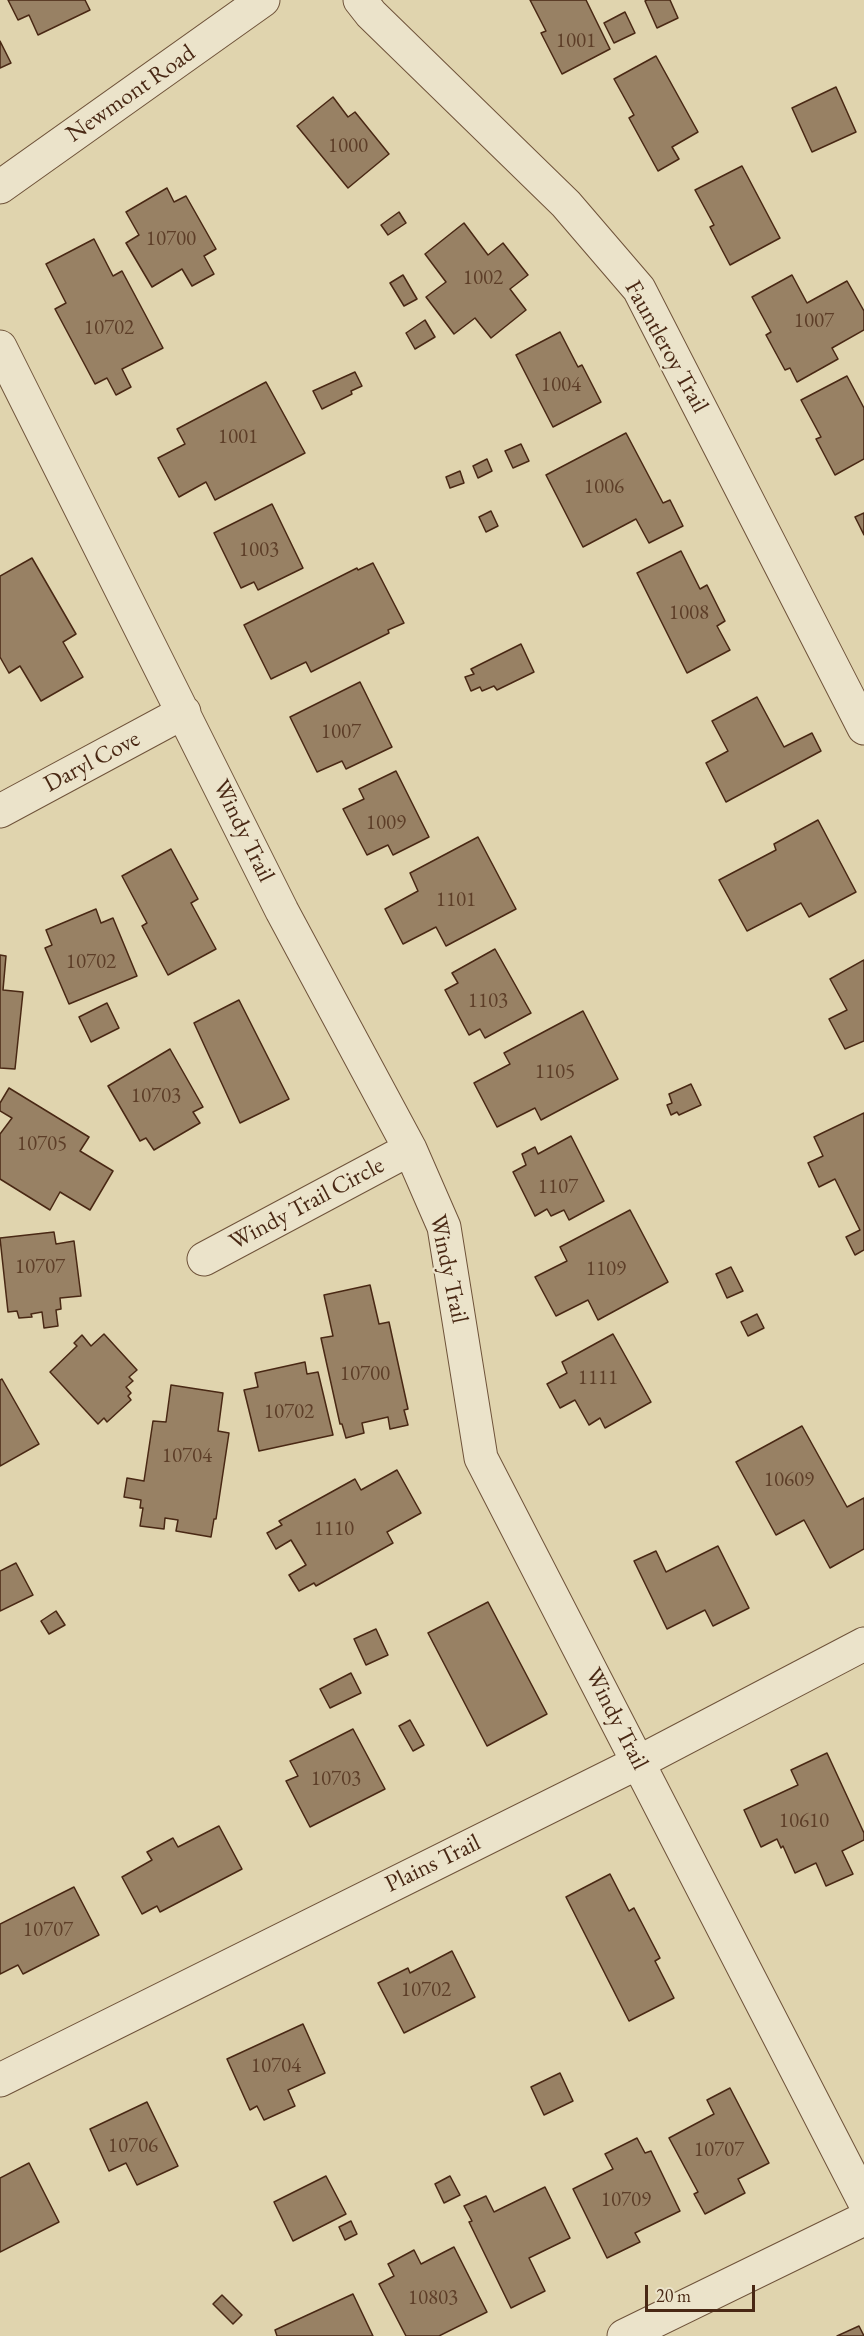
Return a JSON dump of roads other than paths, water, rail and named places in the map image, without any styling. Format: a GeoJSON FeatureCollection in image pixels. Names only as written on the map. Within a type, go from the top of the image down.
{"type":"FeatureCollection","features":[{"type":"Feature","properties":{"kind":"street","name":"Newmont Road"},"geometry":{"type":"LineString","coordinates":[[0,187],[263,0]]}},
{"type":"Feature","properties":{"kind":"street","name":"Fauntleroy Trail"},"geometry":{"type":"LineString","coordinates":[[360,0],[371,14],[566,204],[639,289],[864,728]]}},
{"type":"Feature","properties":{"kind":"street","name":"Windy Trail"},"geometry":{"type":"LineString","coordinates":[[0,347],[282,911],[410,1149],[444,1227],[482,1458],[864,2201]]}},
{"type":"Feature","properties":{"kind":"street","name":"Daryl Cove"},"geometry":{"type":"LineString","coordinates":[[0,811],[184,712]]}},
{"type":"Feature","properties":{"kind":"street","name":"Windy Trail Circle"},"geometry":{"type":"LineString","coordinates":[[204,1259],[410,1149]]}},
{"type":"Feature","properties":{"kind":"street","name":"Plains Trail"},"geometry":{"type":"LineString","coordinates":[[0,2080],[639,1762],[864,1644]]}},
{"type":"Feature","properties":{"kind":"street"},"geometry":{"type":"LineString","coordinates":[[624,2336],[864,2219]]}}]}
